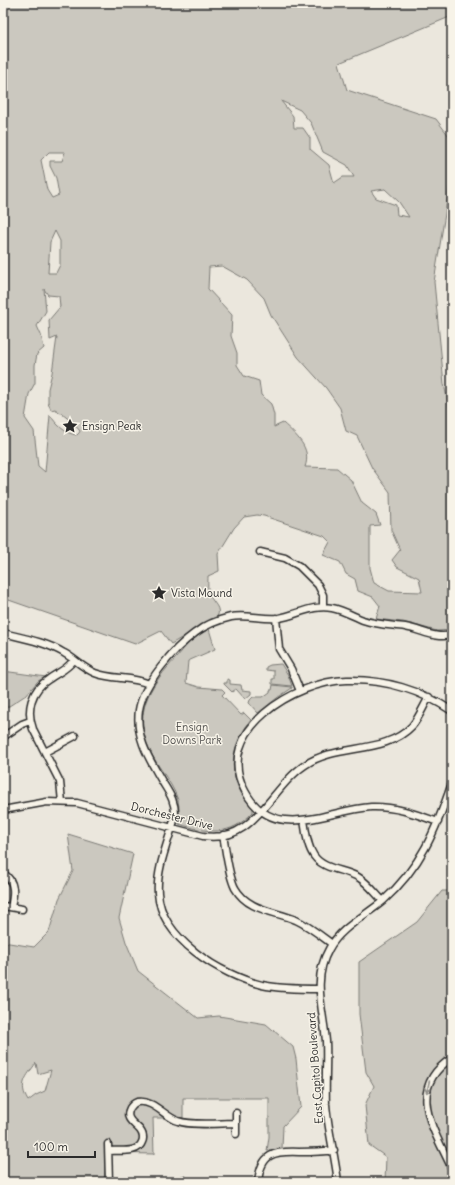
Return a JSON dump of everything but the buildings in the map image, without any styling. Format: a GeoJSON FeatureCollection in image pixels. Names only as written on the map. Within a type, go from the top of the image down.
{"type":"FeatureCollection","features":[{"type":"Feature","properties":{"kind":"street"},"geometry":{"type":"LineString","coordinates":[[260,552],[280,556],[290,560],[313,578],[322,592],[324,607]]}},
{"type":"Feature","properties":{"kind":"street"},"geometry":{"type":"LineString","coordinates":[[319,989],[282,988],[260,984],[242,978],[206,958],[188,945],[172,930],[166,921],[161,910],[158,879],[175,817],[174,802],[150,761],[142,744],[139,710],[142,700],[149,684],[159,670],[184,642],[195,632],[222,619],[237,616],[276,618],[324,607],[336,608],[376,624],[405,627],[434,636],[452,635]]}},
{"type":"Feature","properties":{"kind":"street"},"geometry":{"type":"LineString","coordinates":[[276,618],[280,649],[300,690]]}},
{"type":"Feature","properties":{"kind":"street"},"geometry":{"type":"LineString","coordinates":[[3,633],[47,645],[64,652],[85,668],[95,673],[114,678],[135,679],[149,684]]}},
{"type":"Feature","properties":{"kind":"street"},"geometry":{"type":"LineString","coordinates":[[62,802],[60,782],[30,721],[30,707],[36,691],[46,681],[65,670],[74,660]]}},
{"type":"Feature","properties":{"kind":"street"},"geometry":{"type":"LineString","coordinates":[[438,822],[405,811],[377,807],[350,810],[304,820],[284,821],[270,816],[261,810],[245,791],[239,774],[238,762],[240,750],[246,734],[270,709],[300,690],[327,682],[358,680],[391,684],[429,697],[452,711]]}},
{"type":"Feature","properties":{"kind":"street","name":"Dorchester Drive"},"geometry":{"type":"LineString","coordinates":[[3,810],[39,803],[62,802],[84,804],[208,837],[228,835],[242,829],[255,818],[294,773],[313,760],[335,752],[385,742],[400,736],[414,723],[429,697]]}},
{"type":"Feature","properties":{"kind":"street"},"geometry":{"type":"LineString","coordinates":[[3,737],[22,724],[30,721]]}},
{"type":"Feature","properties":{"kind":"street"},"geometry":{"type":"LineString","coordinates":[[46,752],[75,736]]}},
{"type":"Feature","properties":{"kind":"street","name":"East Capitol Boulevard"},"geometry":{"type":"LineString","coordinates":[[338,1182],[327,1112],[326,1041],[319,989],[322,965],[332,944],[343,932],[383,901],[400,884],[416,863],[429,842],[438,822],[452,782]]}},
{"type":"Feature","properties":{"kind":"street"},"geometry":{"type":"LineString","coordinates":[[304,820],[309,846],[316,859],[325,866],[352,874],[359,878],[367,884],[383,901]]}},
{"type":"Feature","properties":{"kind":"street"},"geometry":{"type":"LineString","coordinates":[[223,835],[232,881],[236,890],[242,897],[254,906],[288,917],[301,923],[332,944]]}},
{"type":"Feature","properties":{"kind":"street"},"geometry":{"type":"LineString","coordinates":[[3,874],[10,879],[13,888],[11,907]]}},
{"type":"Feature","properties":{"kind":"street"},"geometry":{"type":"LineString","coordinates":[[3,906],[22,909]]}},
{"type":"Feature","properties":{"kind":"street"},"geometry":{"type":"LineString","coordinates":[[452,1058],[440,1066],[432,1076],[427,1098],[428,1113],[432,1128],[452,1169]]}},
{"type":"Feature","properties":{"kind":"street"},"geometry":{"type":"LineString","coordinates":[[109,1182],[109,1148],[132,1150],[139,1147],[142,1143],[143,1137],[141,1132],[131,1122],[128,1115],[130,1107],[137,1102],[143,1102],[154,1106],[170,1118],[180,1122],[236,1123]]}},
{"type":"Feature","properties":{"kind":"street"},"geometry":{"type":"LineString","coordinates":[[236,1113],[236,1134]]}},
{"type":"Feature","properties":{"kind":"street"},"geometry":{"type":"LineString","coordinates":[[258,1182],[260,1169],[267,1158],[274,1153],[321,1152],[334,1150]]}},
{"type":"Feature","properties":{"kind":"green space"},"geometry":{"type":"Polygon","coordinates":[[[3,3],[452,3],[452,16],[339,63],[347,90],[436,119],[452,140],[452,170],[434,282],[444,384],[452,421],[452,630],[437,631],[403,622],[376,619],[380,606],[373,597],[358,591],[355,579],[346,574],[340,562],[323,555],[330,542],[324,536],[257,515],[244,517],[234,528],[218,554],[219,571],[208,576],[208,592],[218,608],[217,617],[171,644],[161,631],[135,644],[3,598],[3,3]],[[281,101],[293,116],[294,128],[303,128],[310,138],[310,149],[329,165],[334,183],[343,177],[354,177],[347,165],[323,152],[311,123],[300,110],[281,101]],[[49,152],[41,160],[47,190],[52,198],[59,195],[56,178],[50,166],[50,161],[62,161],[65,152],[49,152]],[[385,189],[371,191],[376,198],[396,205],[397,215],[409,217],[399,202],[385,189]],[[55,231],[50,242],[48,273],[56,273],[60,265],[60,241],[55,231]],[[222,266],[209,267],[208,289],[232,315],[231,336],[237,353],[237,365],[244,376],[259,381],[261,395],[271,404],[274,415],[274,427],[283,423],[302,442],[305,448],[307,460],[305,467],[337,468],[351,480],[362,503],[376,514],[380,525],[370,526],[370,568],[374,583],[389,591],[422,592],[419,578],[397,567],[392,560],[400,550],[391,530],[390,492],[372,468],[357,436],[346,431],[340,408],[326,388],[298,357],[271,315],[264,298],[247,280],[222,266]],[[44,289],[46,311],[37,326],[44,348],[37,354],[35,365],[35,383],[29,394],[25,418],[34,431],[38,466],[45,472],[50,415],[65,431],[77,435],[80,431],[62,414],[55,409],[51,410],[48,402],[48,389],[52,373],[57,337],[50,340],[49,320],[60,307],[59,296],[48,295],[44,289]]]}},
{"type":"Feature","properties":{"kind":"green space","name":"Ensign Downs Park"},"geometry":{"type":"Polygon","coordinates":[[[209,629],[215,649],[188,661],[186,683],[199,687],[222,689],[225,692],[222,695],[241,715],[244,713],[251,720],[243,731],[238,742],[234,754],[233,765],[238,787],[244,798],[253,809],[253,812],[236,826],[219,831],[210,831],[179,824],[179,806],[175,792],[149,749],[143,729],[145,706],[153,687],[189,643],[209,629]]]}},
{"type":"Feature","properties":{"kind":"green space"},"geometry":{"type":"Polygon","coordinates":[[[281,664],[288,675],[292,686],[272,684],[272,679],[274,679],[274,671],[266,670],[266,667],[281,664]]]}},
{"type":"Feature","properties":{"kind":"green space"},"geometry":{"type":"Polygon","coordinates":[[[3,671],[46,677],[38,681],[26,695],[3,710],[3,671]]]}},
{"type":"Feature","properties":{"kind":"green space"},"geometry":{"type":"Polygon","coordinates":[[[227,679],[230,680],[230,684],[241,685],[242,690],[251,691],[251,694],[245,699],[236,689],[232,692],[224,684],[227,683],[227,679]]]}},
{"type":"Feature","properties":{"kind":"green space"},"geometry":{"type":"Polygon","coordinates":[[[273,685],[292,688],[258,713],[249,703],[250,700],[253,697],[263,697],[270,692],[270,690],[272,690],[273,685]]]}},
{"type":"Feature","properties":{"kind":"green space"},"geometry":{"type":"Polygon","coordinates":[[[68,834],[133,854],[119,918],[126,942],[138,971],[198,1018],[219,1016],[266,1024],[293,1047],[296,1059],[301,1107],[283,1126],[282,1148],[267,1151],[269,1137],[269,1098],[183,1098],[183,1118],[153,1118],[154,1154],[106,1153],[104,1182],[3,1182],[3,942],[34,947],[49,932],[59,899],[73,871],[68,834]],[[36,1063],[24,1081],[25,1095],[28,1101],[45,1091],[51,1070],[38,1074],[36,1063]]]}},
{"type":"Feature","properties":{"kind":"green space"},"geometry":{"type":"Polygon","coordinates":[[[442,891],[452,891],[452,1182],[385,1182],[386,1157],[369,1145],[365,1105],[374,1086],[366,1072],[359,1014],[359,962],[417,922],[442,891]]]}},
{"type":"Feature","properties":{"kind":"place","name":"Ensign Peak"},"geometry":{"type":"Point","coordinates":[70,426]}},
{"type":"Feature","properties":{"kind":"place","name":"Vista Mound"},"geometry":{"type":"Point","coordinates":[159,593]}}]}
